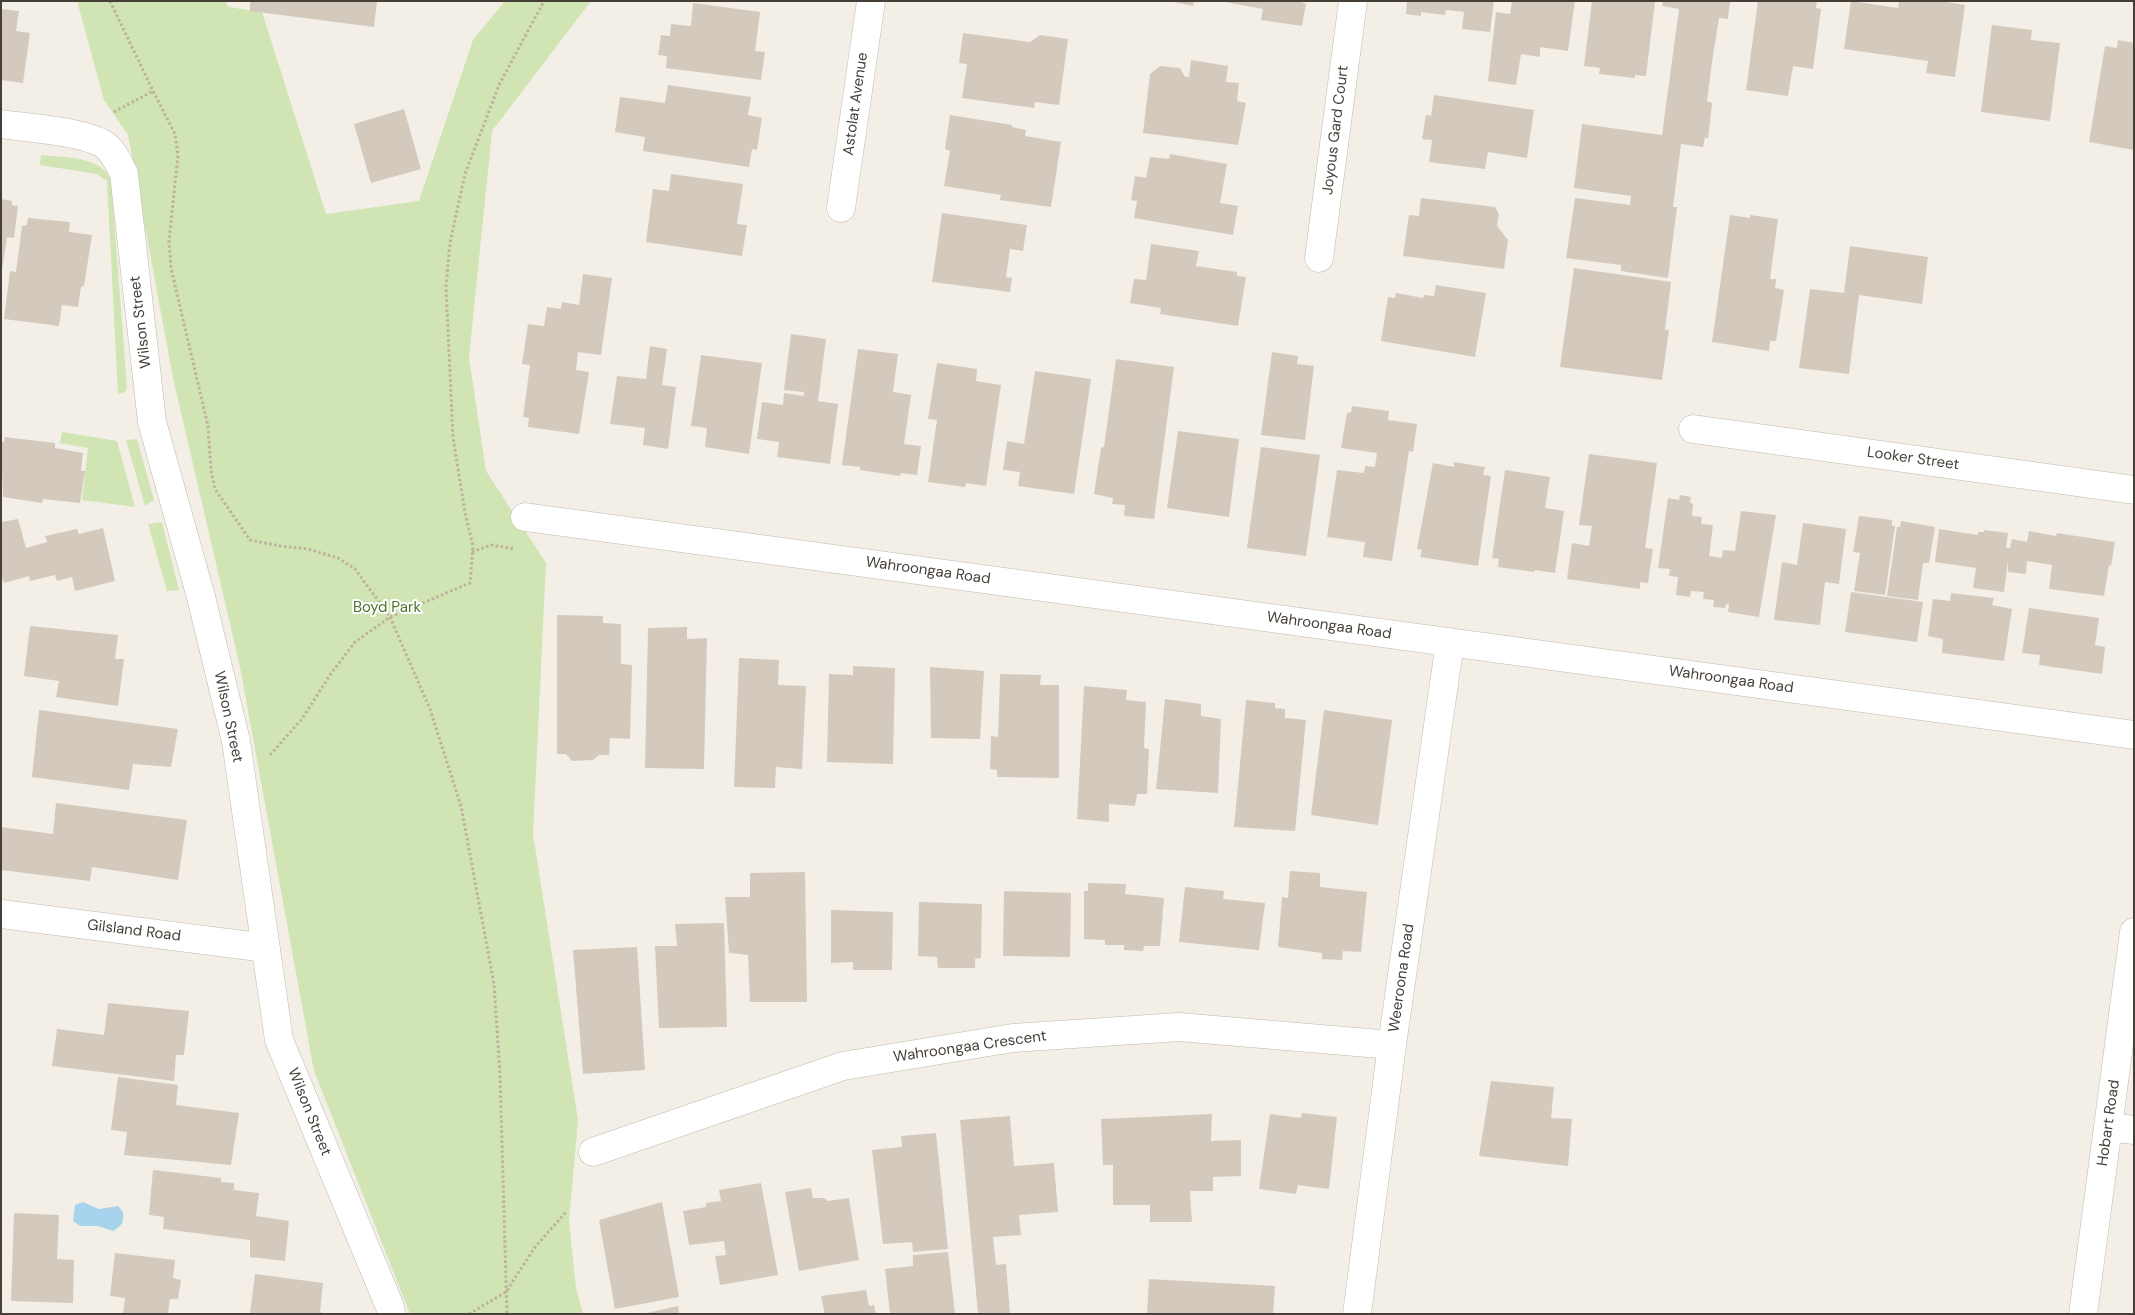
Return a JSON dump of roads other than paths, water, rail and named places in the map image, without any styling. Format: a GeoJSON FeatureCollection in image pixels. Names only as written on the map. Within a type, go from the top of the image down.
{"type":"FeatureCollection","features":[{"type":"Feature","properties":{"kind":"street","name":"Astolat Avenue"},"geometry":{"type":"LineString","coordinates":[[841,208],[871,1]]}},
{"type":"Feature","properties":{"kind":"street","name":"Joyous Gard Court"},"geometry":{"type":"LineString","coordinates":[[1319,258],[1353,1]]}},
{"type":"Feature","properties":{"kind":"street","name":"Wilson Street"},"geometry":{"type":"LineString","coordinates":[[1,124],[89,138],[106,146],[117,159],[124,174],[152,422],[203,607],[236,742],[279,1040],[390,1307],[390,1314]]}},
{"type":"Feature","properties":{"kind":"street","name":"Looker Street"},"geometry":{"type":"LineString","coordinates":[[1693,429],[2134,490]]}},
{"type":"Feature","properties":{"kind":"street","name":"Wahroongaa Road"},"geometry":{"type":"LineString","coordinates":[[525,517],[2134,735]]}},
{"type":"Feature","properties":{"kind":"street","name":"Weeroona Road"},"geometry":{"type":"LineString","coordinates":[[1357,1314],[1392,1045],[1450,642]]}},
{"type":"Feature","properties":{"kind":"street","name":"Gilsland Road"},"geometry":{"type":"LineString","coordinates":[[1,914],[266,948]]}},
{"type":"Feature","properties":{"kind":"street","name":"Hobart Road"},"geometry":{"type":"LineString","coordinates":[[2083,1314],[2121,1128],[2134,932]]}},
{"type":"Feature","properties":{"kind":"street","name":"Wahroongaa Crescent"},"geometry":{"type":"LineString","coordinates":[[593,1152],[843,1066],[1013,1038],[1179,1027],[1392,1045]]}},
{"type":"Feature","properties":{"kind":"water"},"geometry":{"type":"Polygon","coordinates":[[[83,1202],[99,1209],[118,1206],[123,1212],[122,1223],[113,1231],[98,1226],[80,1226],[73,1221],[75,1205],[83,1202]]]}},
{"type":"Feature","properties":{"kind":"park label","name":"Boyd Park"},"geometry":{"type":"Point","coordinates":[387,608]}}]}
